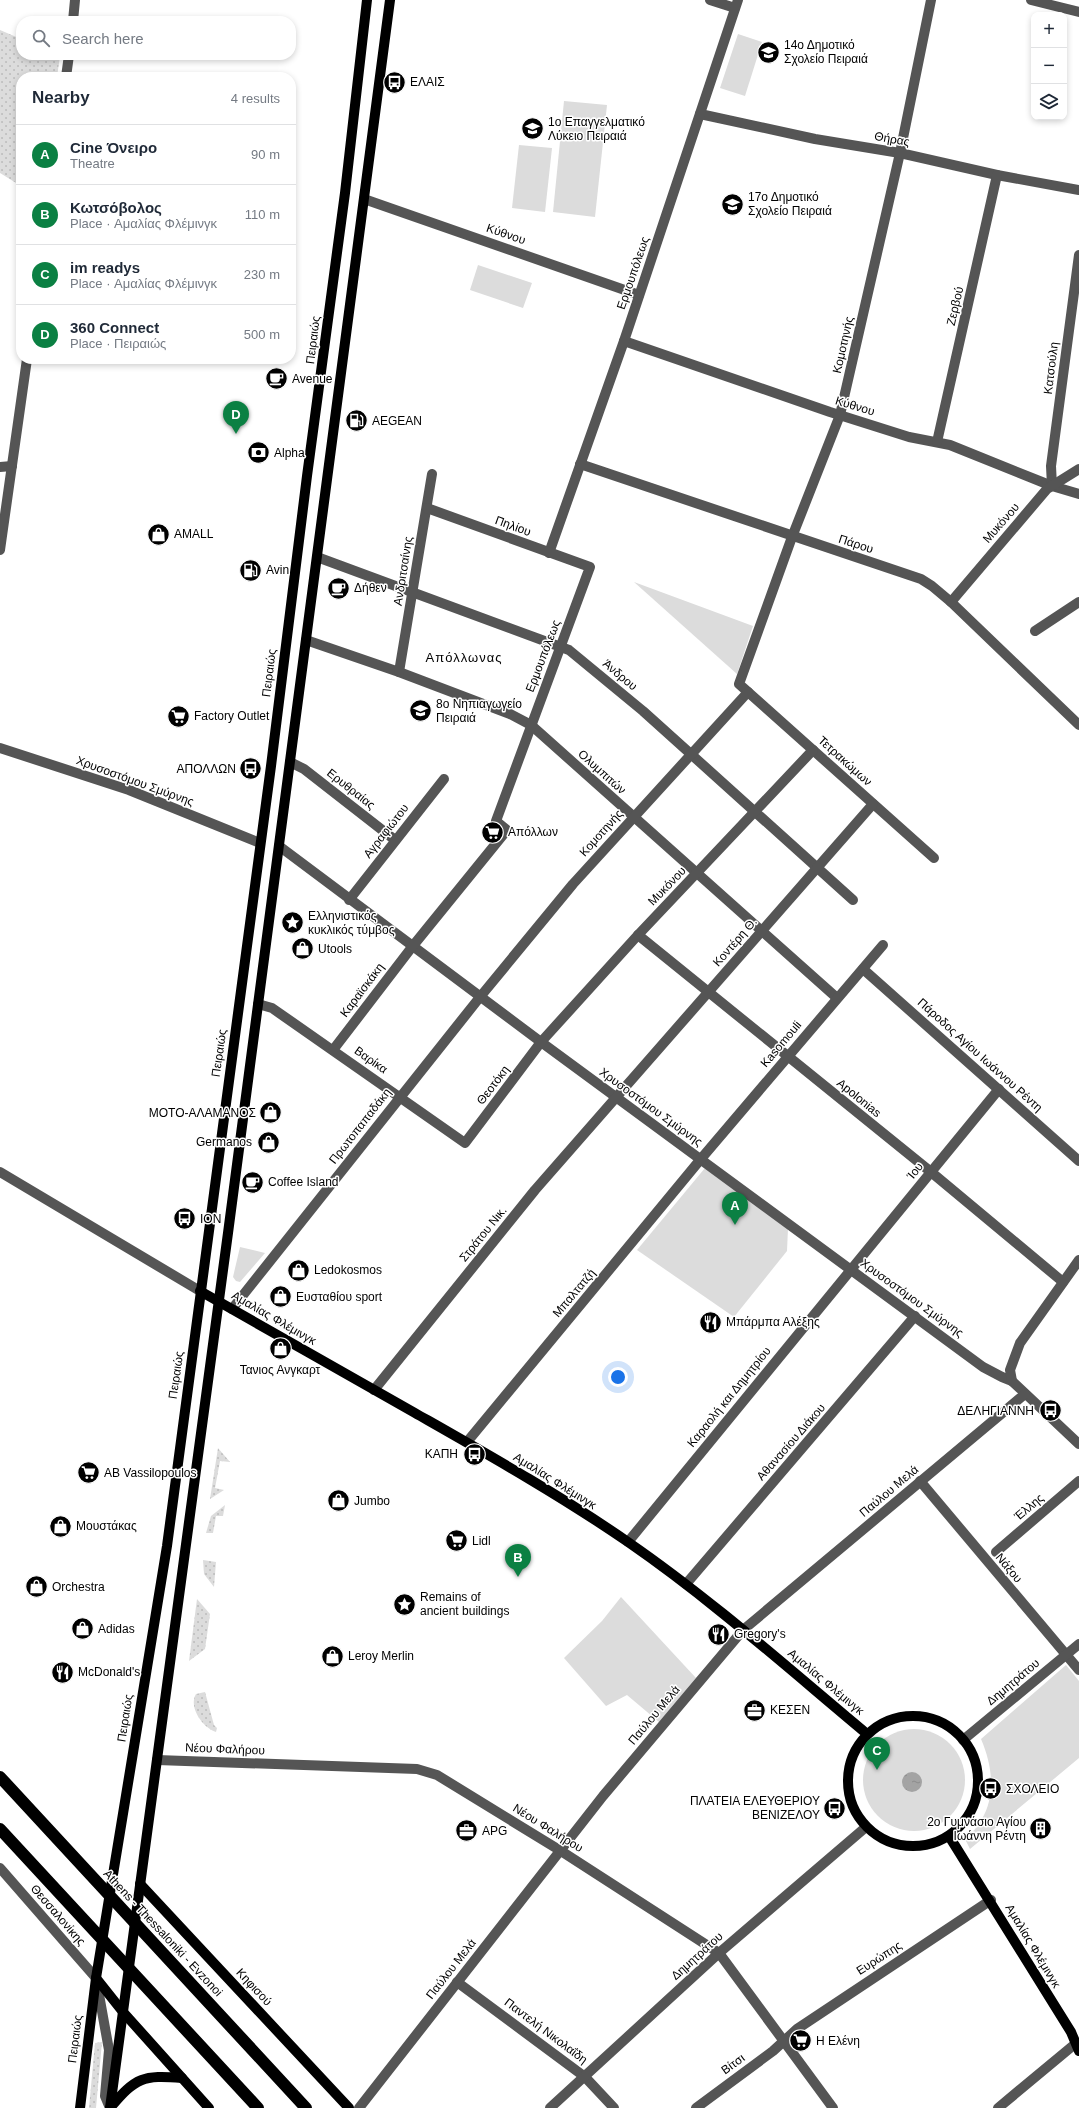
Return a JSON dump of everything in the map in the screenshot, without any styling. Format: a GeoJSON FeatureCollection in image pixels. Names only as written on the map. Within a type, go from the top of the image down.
{"type":"FeatureCollection","features":[{"type":"Feature","properties":{"kind":"highway","name":"Athens - Thessaloniki - Evzonoi"},"geometry":{"type":"LineString","coordinates":[[0,1777],[306,2108]]}},
{"type":"Feature","properties":{"kind":"highway"},"geometry":{"type":"LineString","coordinates":[[0,1829],[258,2108]]}},
{"type":"Feature","properties":{"kind":"main road","name":"Πειραιώς"},"geometry":{"type":"LineString","coordinates":[[80,2108],[96,1978],[166,1546],[345,193],[367,0]]}},
{"type":"Feature","properties":{"kind":"main road"},"geometry":{"type":"LineString","coordinates":[[110,2108],[219,1302],[390,0]]}},
{"type":"Feature","properties":{"kind":"main road","name":"Αμαλίας Φλέμινγκ"},"geometry":{"type":"LineString","coordinates":[[200,1291],[467,1442],[547,1490],[628,1542],[686,1584],[867,1734]]}},
{"type":"Feature","properties":{"kind":"main road"},"geometry":{"type":"LineString","coordinates":[[917,1716],[932,1719],[947,1725],[963,1740],[973,1756],[978,1773],[976,1797],[966,1819],[949,1836],[937,1842],[912,1847],[888,1842],[866,1827],[851,1803],[848,1789],[848,1774],[851,1759],[867,1734],[889,1721],[902,1717],[917,1716]]}},
{"type":"Feature","properties":{"kind":"main road","name":"Αμαλίας Φλέμινγκ"},"geometry":{"type":"LineString","coordinates":[[949,1836],[991,1900],[1071,2032],[1077,2047]]}},
{"type":"Feature","properties":{"kind":"main road","name":"Κηφισού"},"geometry":{"type":"LineString","coordinates":[[140,1884],[349,2108]]}},
{"type":"Feature","properties":{"kind":"main road"},"geometry":{"type":"LineString","coordinates":[[96,1978],[123,2012],[209,2108]]}},
{"type":"Feature","properties":{"kind":"main road"},"geometry":{"type":"LineString","coordinates":[[110,2108],[130,2087],[140,2080],[155,2076],[182,2078]]}},
{"type":"Feature","properties":{"kind":"street"},"geometry":{"type":"LineString","coordinates":[[73,16],[75,0]]}},
{"type":"Feature","properties":{"kind":"street"},"geometry":{"type":"LineString","coordinates":[[710,0],[736,4]]}},
{"type":"Feature","properties":{"kind":"street","name":"Κομοτηνής"},"geometry":{"type":"LineString","coordinates":[[739,684],[792,537],[840,415],[900,154],[931,0]]}},
{"type":"Feature","properties":{"kind":"street"},"geometry":{"type":"LineString","coordinates":[[1031,0],[1079,12]]}},
{"type":"Feature","properties":{"kind":"street","name":"Ερμουπόλεως"},"geometry":{"type":"LineString","coordinates":[[549,553],[624,341],[736,4]]}},
{"type":"Feature","properties":{"kind":"street"},"geometry":{"type":"LineString","coordinates":[[67,72],[68,60]]}},
{"type":"Feature","properties":{"kind":"street","name":"Θήρας"},"geometry":{"type":"LineString","coordinates":[[700,114],[820,140],[900,154],[998,175],[1079,190]]}},
{"type":"Feature","properties":{"kind":"street","name":"Ζερβού"},"geometry":{"type":"LineString","coordinates":[[937,442],[998,175]]}},
{"type":"Feature","properties":{"kind":"street","name":"Κύθνου"},"geometry":{"type":"LineString","coordinates":[[364,199],[639,295]]}},
{"type":"Feature","properties":{"kind":"street","name":"Κατσούλη"},"geometry":{"type":"LineString","coordinates":[[1052,486],[1051,466],[1079,255]]}},
{"type":"Feature","properties":{"kind":"street","name":"Κύθνου"},"geometry":{"type":"LineString","coordinates":[[624,341],[840,415],[909,437],[937,442],[1052,486],[1079,494]]}},
{"type":"Feature","properties":{"kind":"street"},"geometry":{"type":"LineString","coordinates":[[0,550],[26,364]]}},
{"type":"Feature","properties":{"kind":"street","name":"Πάρου"},"geometry":{"type":"LineString","coordinates":[[580,464],[792,537],[921,579],[951,602],[1079,725]]}},
{"type":"Feature","properties":{"kind":"street"},"geometry":{"type":"LineString","coordinates":[[0,467],[12,466]]}},
{"type":"Feature","properties":{"kind":"street","name":"Μυκόνου"},"geometry":{"type":"LineString","coordinates":[[951,602],[1052,486],[1079,469]]}},
{"type":"Feature","properties":{"kind":"street","name":"Ανδριτσαίνης"},"geometry":{"type":"LineString","coordinates":[[399,672],[432,474]]}},
{"type":"Feature","properties":{"kind":"street","name":"Πηλίου"},"geometry":{"type":"LineString","coordinates":[[427,508],[590,567]]}},
{"type":"Feature","properties":{"kind":"street","name":"Άνδρου"},"geometry":{"type":"LineString","coordinates":[[317,558],[561,646],[582,660],[853,900]]}},
{"type":"Feature","properties":{"kind":"street","name":"Ερμουπόλεως"},"geometry":{"type":"LineString","coordinates":[[412,947],[507,830],[496,821],[590,567]]}},
{"type":"Feature","properties":{"kind":"street"},"geometry":{"type":"LineString","coordinates":[[1035,631],[1079,602]]}},
{"type":"Feature","properties":{"kind":"street","name":"Ολυμπιτών"},"geometry":{"type":"LineString","coordinates":[[306,640],[399,672],[510,714],[531,725],[761,932],[837,998]]}},
{"type":"Feature","properties":{"kind":"street","name":"Τετρακώμων"},"geometry":{"type":"LineString","coordinates":[[739,684],[934,858]]}},
{"type":"Feature","properties":{"kind":"street","name":"Κομοτηνής"},"geometry":{"type":"LineString","coordinates":[[480,997],[573,884],[748,692]]}},
{"type":"Feature","properties":{"kind":"street","name":"Χρυσοστόμου Σμύρνης"},"geometry":{"type":"LineString","coordinates":[[0,748],[129,790],[260,842]]}},
{"type":"Feature","properties":{"kind":"street","name":"Μυκόνου"},"geometry":{"type":"LineString","coordinates":[[541,1042],[638,936],[813,750]]}},
{"type":"Feature","properties":{"kind":"street","name":"Ερυθραίας"},"geometry":{"type":"LineString","coordinates":[[290,762],[304,769],[395,840]]}},
{"type":"Feature","properties":{"kind":"street","name":"Αγραφιώτου"},"geometry":{"type":"LineString","coordinates":[[349,900],[444,779]]}},
{"type":"Feature","properties":{"kind":"street","name":"Κοντέρη Θ."},"geometry":{"type":"LineString","coordinates":[[615,1097],[873,804]]}},
{"type":"Feature","properties":{"kind":"street","name":"Χρυσοστόμου Σμύρνης"},"geometry":{"type":"LineString","coordinates":[[279,846],[412,947],[983,1367],[1002,1377],[1012,1380]]}},
{"type":"Feature","properties":{"kind":"street","name":"Apolonias"},"geometry":{"type":"LineString","coordinates":[[638,936],[931,1172],[1063,1282]]}},
{"type":"Feature","properties":{"kind":"street","name":"Kasomouli"},"geometry":{"type":"LineString","coordinates":[[700,1160],[883,945]]}},
{"type":"Feature","properties":{"kind":"street","name":"Καραϊσκάκη"},"geometry":{"type":"LineString","coordinates":[[333,1050],[412,947]]}},
{"type":"Feature","properties":{"kind":"street","name":"Πάροδος Αγίου Ιωάννου Ρέντη"},"geometry":{"type":"LineString","coordinates":[[863,969],[1079,1161]]}},
{"type":"Feature","properties":{"kind":"street","name":"Πρωτοπαπαδάκη"},"geometry":{"type":"LineString","coordinates":[[232,1309],[480,997]]}},
{"type":"Feature","properties":{"kind":"street","name":"Βαρίκα"},"geometry":{"type":"LineString","coordinates":[[258,1004],[272,1008],[400,1096],[465,1143]]}},
{"type":"Feature","properties":{"kind":"street","name":"Θεοτόκη"},"geometry":{"type":"LineString","coordinates":[[465,1143],[541,1042]]}},
{"type":"Feature","properties":{"kind":"street","name":"Ίου"},"geometry":{"type":"LineString","coordinates":[[851,1270],[999,1089]]}},
{"type":"Feature","properties":{"kind":"street","name":"Στράτου Νικ."},"geometry":{"type":"LineString","coordinates":[[374,1390],[534,1190],[615,1097]]}},
{"type":"Feature","properties":{"kind":"street","name":"Μπαλτατζή"},"geometry":{"type":"LineString","coordinates":[[467,1442],[700,1160]]}},
{"type":"Feature","properties":{"kind":"street"},"geometry":{"type":"LineString","coordinates":[[0,1172],[200,1291]]}},
{"type":"Feature","properties":{"kind":"street"},"geometry":{"type":"LineString","coordinates":[[1079,1260],[1020,1343],[1010,1370],[1012,1380],[1025,1394],[1079,1444]]}},
{"type":"Feature","properties":{"kind":"street","name":"Καραολή και Δημητρίου"},"geometry":{"type":"LineString","coordinates":[[628,1542],[851,1270]]}},
{"type":"Feature","properties":{"kind":"street","name":"Αθανασίου Διάκου"},"geometry":{"type":"LineString","coordinates":[[686,1584],[915,1316]]}},
{"type":"Feature","properties":{"kind":"street","name":"Παύλου Μελά"},"geometry":{"type":"LineString","coordinates":[[359,2108],[603,1796],[743,1630],[1025,1394]]}},
{"type":"Feature","properties":{"kind":"street","name":"Νάξου"},"geometry":{"type":"LineString","coordinates":[[920,1481],[1079,1670]]}},
{"type":"Feature","properties":{"kind":"street","name":"Έλλης"},"geometry":{"type":"LineString","coordinates":[[996,1552],[1079,1482]]}},
{"type":"Feature","properties":{"kind":"street","name":"Δημητράτου"},"geometry":{"type":"LineString","coordinates":[[963,1740],[1079,1644]]}},
{"type":"Feature","properties":{"kind":"street","name":"Νέου Φαλήρου"},"geometry":{"type":"LineString","coordinates":[[157,1760],[411,1769],[428,1772],[447,1781],[561,1851],[719,1953],[833,2108]]}},
{"type":"Feature","properties":{"kind":"street","name":"Δημητράτου"},"geometry":{"type":"LineString","coordinates":[[550,2108],[719,1953],[866,1827]]}},
{"type":"Feature","properties":{"kind":"street","name":"Θεσσαλονίκης"},"geometry":{"type":"LineString","coordinates":[[0,1868],[96,1978]]}},
{"type":"Feature","properties":{"kind":"street","name":"Ευρώπης"},"geometry":{"type":"LineString","coordinates":[[784,2040],[797,2029],[991,1900]]}},
{"type":"Feature","properties":{"kind":"street"},"geometry":{"type":"LineString","coordinates":[[96,1978],[109,2050],[106,2096],[110,2108]]}},
{"type":"Feature","properties":{"kind":"street","name":"Παντελή Νικολαΐδη"},"geometry":{"type":"LineString","coordinates":[[457,1982],[585,2077],[614,2108]]}},
{"type":"Feature","properties":{"kind":"street","name":"Βίτσι"},"geometry":{"type":"LineString","coordinates":[[696,2108],[773,2051],[784,2040]]}},
{"type":"Feature","properties":{"kind":"street"},"geometry":{"type":"LineString","coordinates":[[998,2108],[1077,2047]]}},
{"type":"Feature","properties":{"kind":"shaded area"},"geometry":{"type":"Polygon","coordinates":[[[0,30],[16,37],[16,60],[59,60],[58,72],[16,72],[16,183],[0,173],[0,30]]]}},
{"type":"Feature","properties":{"kind":"shaded area"},"geometry":{"type":"Polygon","coordinates":[[[738,34],[762,42],[745,96],[720,88],[738,34]]]}},
{"type":"Feature","properties":{"kind":"shaded area"},"geometry":{"type":"Polygon","coordinates":[[[564,101],[607,105],[595,217],[553,212],[564,101]]]}},
{"type":"Feature","properties":{"kind":"shaded area"},"geometry":{"type":"Polygon","coordinates":[[[519,145],[552,148],[545,212],[512,208],[519,145]]]}},
{"type":"Feature","properties":{"kind":"shaded area"},"geometry":{"type":"Polygon","coordinates":[[[478,265],[532,283],[523,308],[470,290],[478,265]]]}},
{"type":"Feature","properties":{"kind":"shaded area"},"geometry":{"type":"Polygon","coordinates":[[[634,582],[753,626],[737,674],[634,582]]]}},
{"type":"Feature","properties":{"kind":"shaded area"},"geometry":{"type":"Polygon","coordinates":[[[705,1168],[788,1228],[787,1251],[734,1317],[637,1250],[705,1168]]]}},
{"type":"Feature","properties":{"kind":"shaded area"},"geometry":{"type":"Polygon","coordinates":[[[240,1247],[265,1253],[240,1282],[236,1281],[233,1277],[240,1247]]]}},
{"type":"Feature","properties":{"kind":"shaded area"},"geometry":{"type":"Polygon","coordinates":[[[218,1448],[230,1462],[220,1461],[215,1488],[224,1490],[210,1499],[218,1448]]]}},
{"type":"Feature","properties":{"kind":"shaded area"},"geometry":{"type":"Polygon","coordinates":[[[225,1505],[223,1516],[216,1516],[213,1533],[206,1533],[211,1516],[225,1505]]]}},
{"type":"Feature","properties":{"kind":"shaded area"},"geometry":{"type":"Polygon","coordinates":[[[203,1560],[216,1562],[214,1587],[204,1574],[203,1560]]]}},
{"type":"Feature","properties":{"kind":"shaded area"},"geometry":{"type":"Polygon","coordinates":[[[621,1597],[696,1678],[659,1722],[627,1695],[606,1706],[564,1658],[602,1621],[621,1597]]]}},
{"type":"Feature","properties":{"kind":"shaded area"},"geometry":{"type":"Polygon","coordinates":[[[197,1599],[210,1614],[205,1649],[189,1661],[197,1599]]]}},
{"type":"Feature","properties":{"kind":"shaded area"},"geometry":{"type":"Polygon","coordinates":[[[1066,1665],[1079,1681],[1079,1758],[970,1849],[965,1839],[983,1817],[991,1792],[989,1766],[981,1739],[1066,1665]]]}},
{"type":"Feature","properties":{"kind":"shaded area"},"geometry":{"type":"Polygon","coordinates":[[[205,1692],[214,1725],[217,1728],[216,1732],[211,1730],[202,1722],[195,1711],[194,1699],[196,1694],[205,1692]]]}},
{"type":"Feature","properties":{"kind":"shaded area"},"geometry":{"type":"Polygon","coordinates":[[[914,1729],[934,1733],[942,1737],[950,1744],[957,1752],[961,1760],[965,1780],[961,1800],[957,1808],[950,1816],[942,1823],[934,1827],[914,1831],[894,1827],[886,1823],[878,1816],[871,1808],[867,1800],[863,1780],[867,1760],[871,1752],[878,1744],[886,1737],[894,1733],[914,1729]]]}},
{"type":"Feature","properties":{"kind":"shaded area"},"geometry":{"type":"Polygon","coordinates":[[[102,2042],[96,2108],[89,2108],[95,2043],[102,2042]]]}},
{"type":"Feature","properties":{"kind":"water"},"geometry":{"type":"Polygon","coordinates":[[[908,1772],[916,1772],[922,1778],[922,1786],[916,1792],[908,1792],[902,1786],[902,1778],[908,1772]]]}},
{"type":"Feature","properties":{"kind":"place","name":"14ο Δημοτικό Σχολείο Πειραιά"},"geometry":{"type":"Point","coordinates":[768,52]}},
{"type":"Feature","properties":{"kind":"place","name":"ΕΛΑΙΣ"},"geometry":{"type":"Point","coordinates":[395,82]}},
{"type":"Feature","properties":{"kind":"place","name":"1ο Επαγγελματικό Λύκειο Πειραιά"},"geometry":{"type":"Point","coordinates":[533,129]}},
{"type":"Feature","properties":{"kind":"place","name":"17ο Δημοτικό Σχολείο Πειραιά"},"geometry":{"type":"Point","coordinates":[733,204]}},
{"type":"Feature","properties":{"kind":"place","name":"Avenue"},"geometry":{"type":"Point","coordinates":[276,379]}},
{"type":"Feature","properties":{"kind":"place","name":"AEGEAN"},"geometry":{"type":"Point","coordinates":[356,421]}},
{"type":"Feature","properties":{"kind":"place","name":"360 Connect"},"geometry":{"type":"Point","coordinates":[236,434]}},
{"type":"Feature","properties":{"kind":"place","name":"Alpha"},"geometry":{"type":"Point","coordinates":[259,453]}},
{"type":"Feature","properties":{"kind":"place","name":"AMALL"},"geometry":{"type":"Point","coordinates":[158,534]}},
{"type":"Feature","properties":{"kind":"place","name":"Avin"},"geometry":{"type":"Point","coordinates":[251,570]}},
{"type":"Feature","properties":{"kind":"place","name":"Δήθεν"},"geometry":{"type":"Point","coordinates":[339,588]}},
{"type":"Feature","properties":{"kind":"place","name":"8ο Νηπιαγωγείο Πειραιά"},"geometry":{"type":"Point","coordinates":[420,711]}},
{"type":"Feature","properties":{"kind":"place","name":"Factory Outlet"},"geometry":{"type":"Point","coordinates":[178,716]}},
{"type":"Feature","properties":{"kind":"place","name":"ΑΠΟΛΛΩΝ"},"geometry":{"type":"Point","coordinates":[251,769]}},
{"type":"Feature","properties":{"kind":"place","name":"Απόλλων"},"geometry":{"type":"Point","coordinates":[493,832]}},
{"type":"Feature","properties":{"kind":"place","name":"Ελληνιστικός κυκλικός τύμβος"},"geometry":{"type":"Point","coordinates":[292,923]}},
{"type":"Feature","properties":{"kind":"place","name":"Utools"},"geometry":{"type":"Point","coordinates":[303,949]}},
{"type":"Feature","properties":{"kind":"place","name":"MOTO-ΑΛΑΜΑΝΟΣ"},"geometry":{"type":"Point","coordinates":[271,1113]}},
{"type":"Feature","properties":{"kind":"place","name":"Germanos"},"geometry":{"type":"Point","coordinates":[268,1142]}},
{"type":"Feature","properties":{"kind":"place","name":"Coffee Island"},"geometry":{"type":"Point","coordinates":[252,1182]}},
{"type":"Feature","properties":{"kind":"place","name":"ΙΟΝ"},"geometry":{"type":"Point","coordinates":[185,1219]}},
{"type":"Feature","properties":{"kind":"place","name":"Cine Όνειρο"},"geometry":{"type":"Point","coordinates":[735,1225]}},
{"type":"Feature","properties":{"kind":"place","name":"Ledokosmos"},"geometry":{"type":"Point","coordinates":[298,1270]}},
{"type":"Feature","properties":{"kind":"place","name":"Ευσταθίου sport"},"geometry":{"type":"Point","coordinates":[281,1297]}},
{"type":"Feature","properties":{"kind":"place","name":"Μπάρμπα Αλέξης"},"geometry":{"type":"Point","coordinates":[711,1322]}},
{"type":"Feature","properties":{"kind":"place","name":"Τανιος Ανγκαρτ"},"geometry":{"type":"Point","coordinates":[280,1349]}},
{"type":"Feature","properties":{"kind":"place","name":"ΔΕΛΗΓΙΑΝΝΗ"},"geometry":{"type":"Point","coordinates":[1050,1411]}},
{"type":"Feature","properties":{"kind":"place","name":"ΚΑΠΗ"},"geometry":{"type":"Point","coordinates":[474,1454]}},
{"type":"Feature","properties":{"kind":"place","name":"AB Vassilopoulos"},"geometry":{"type":"Point","coordinates":[88,1473]}},
{"type":"Feature","properties":{"kind":"place","name":"Jumbo"},"geometry":{"type":"Point","coordinates":[339,1501]}},
{"type":"Feature","properties":{"kind":"place","name":"Μουστάκας"},"geometry":{"type":"Point","coordinates":[60,1526]}},
{"type":"Feature","properties":{"kind":"place","name":"Lidl"},"geometry":{"type":"Point","coordinates":[456,1541]}},
{"type":"Feature","properties":{"kind":"place","name":"Κωτσόβολος"},"geometry":{"type":"Point","coordinates":[518,1577]}},
{"type":"Feature","properties":{"kind":"place","name":"Orchestra"},"geometry":{"type":"Point","coordinates":[37,1587]}},
{"type":"Feature","properties":{"kind":"place","name":"Remains of ancient buildings"},"geometry":{"type":"Point","coordinates":[405,1604]}},
{"type":"Feature","properties":{"kind":"place","name":"Adidas"},"geometry":{"type":"Point","coordinates":[82,1629]}},
{"type":"Feature","properties":{"kind":"place","name":"Gregory's"},"geometry":{"type":"Point","coordinates":[718,1634]}},
{"type":"Feature","properties":{"kind":"place","name":"Leroy Merlin"},"geometry":{"type":"Point","coordinates":[332,1656]}},
{"type":"Feature","properties":{"kind":"place","name":"McDonald's"},"geometry":{"type":"Point","coordinates":[62,1672]}},
{"type":"Feature","properties":{"kind":"place","name":"ΚΕΣΕΝ"},"geometry":{"type":"Point","coordinates":[755,1710]}},
{"type":"Feature","properties":{"kind":"place","name":"im readys"},"geometry":{"type":"Point","coordinates":[877,1770]}},
{"type":"Feature","properties":{"kind":"place","name":"ΣΧΟΛΕΙΟ"},"geometry":{"type":"Point","coordinates":[991,1789]}},
{"type":"Feature","properties":{"kind":"place","name":"ΠΛΑΤΕΙΑ ΕΛΕΥΘΕΡΙΟΥ ΒΕΝΙΖΕΛΟΥ"},"geometry":{"type":"Point","coordinates":[835,1808]}},
{"type":"Feature","properties":{"kind":"place","name":"2ο Γυμνάσιο Αγίου Ιωάννη Ρέντη"},"geometry":{"type":"Point","coordinates":[1041,1829]}},
{"type":"Feature","properties":{"kind":"place","name":"APG"},"geometry":{"type":"Point","coordinates":[466,1831]}},
{"type":"Feature","properties":{"kind":"place","name":"Η Ελένη"},"geometry":{"type":"Point","coordinates":[800,2041]}},
{"type":"Feature","properties":{"kind":"district","name":"Απόλλωνας"},"geometry":{"type":"Point","coordinates":[464,657]}}]}
